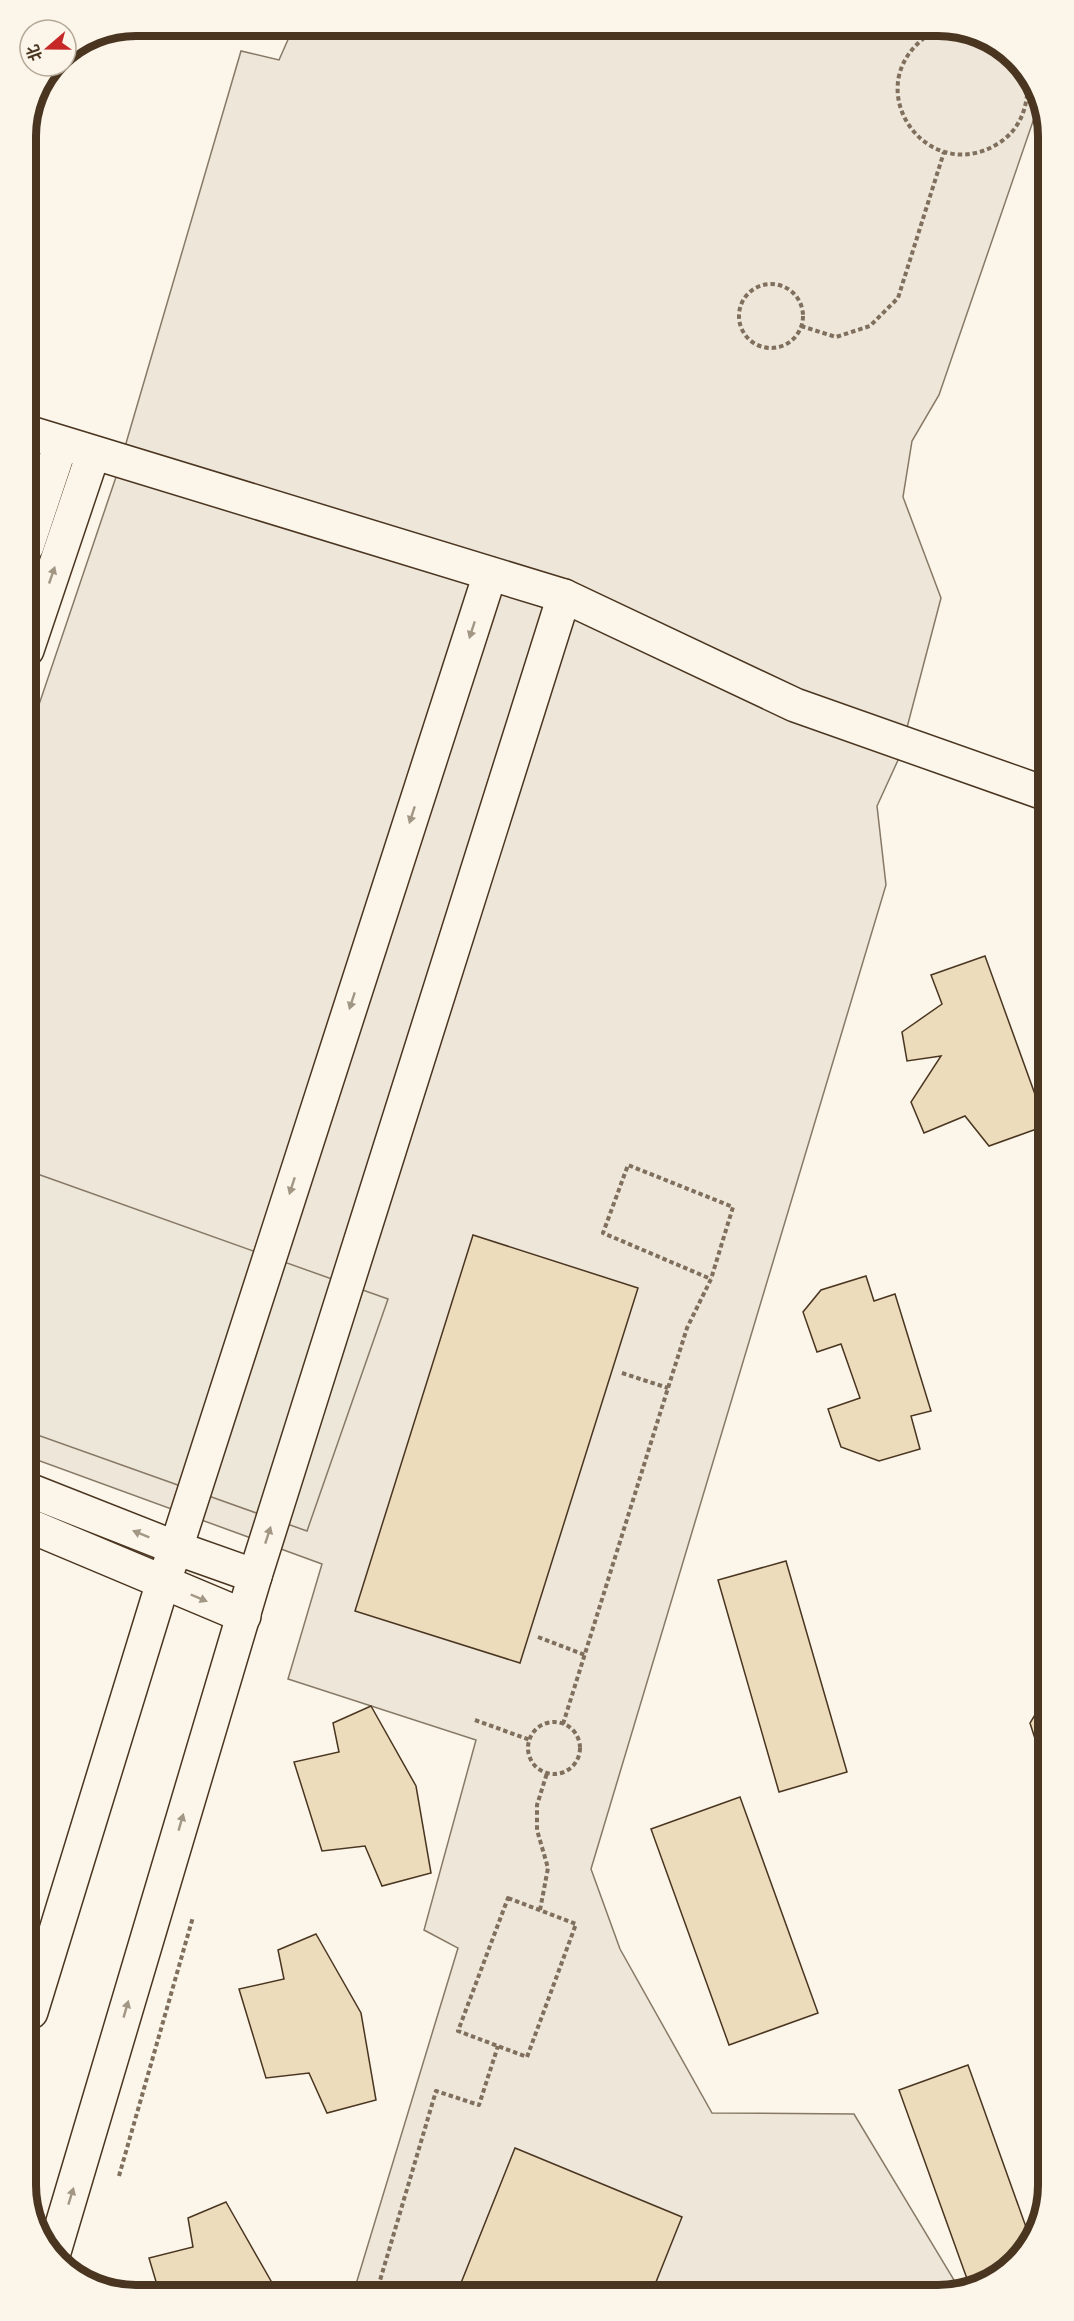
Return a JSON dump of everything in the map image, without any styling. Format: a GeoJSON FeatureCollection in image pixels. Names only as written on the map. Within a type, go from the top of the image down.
{"type":"FeatureCollection","features":[{"type":"Feature","properties":{"kind":"street"},"geometry":{"type":"LineString","coordinates":[[36,435],[564,596],[795,705],[1038,791]]}},
{"type":"Feature","properties":{"kind":"street"},"geometry":{"type":"LineString","coordinates":[[36,519],[61,444]]}},
{"type":"Feature","properties":{"kind":"street"},"geometry":{"type":"LineString","coordinates":[[36,623],[93,454]]}},
{"type":"Feature","properties":{"kind":"street"},"geometry":{"type":"LineString","coordinates":[[36,1996],[163,1582],[176,1548],[490,574]]}},
{"type":"Feature","properties":{"kind":"street"},"geometry":{"type":"LineString","coordinates":[[56,2245],[255,1576],[564,596]]}},
{"type":"Feature","properties":{"kind":"street"},"geometry":{"type":"LineString","coordinates":[[36,1493],[176,1548],[255,1576]]}},
{"type":"Feature","properties":{"kind":"street"},"geometry":{"type":"LineString","coordinates":[[36,1529],[244,1616]]}},
{"type":"Feature","properties":{"kind":"path"},"geometry":{"type":"LineString","coordinates":[[924,36],[911,49],[901,68],[897,88],[900,109],[910,128],[926,143],[945,152],[966,155],[988,150],[1006,138],[1020,120],[1028,99],[1028,92]]}},
{"type":"Feature","properties":{"kind":"path"},"geometry":{"type":"LineString","coordinates":[[801,326],[836,337],[870,326],[898,298],[945,152]]}},
{"type":"Feature","properties":{"kind":"path"},"geometry":{"type":"LineString","coordinates":[[760,285],[780,285],[797,297],[803,316],[801,326],[796,336],[788,343],[767,348],[756,345],[741,329],[740,307],[751,290],[760,285]]}},
{"type":"Feature","properties":{"kind":"path"},"geometry":{"type":"LineString","coordinates":[[563,1724],[687,1328],[711,1279],[733,1207],[628,1165],[603,1233],[711,1279]]}},
{"type":"Feature","properties":{"kind":"path"},"geometry":{"type":"LineString","coordinates":[[622,1373],[668,1388]]}},
{"type":"Feature","properties":{"kind":"path"},"geometry":{"type":"LineString","coordinates":[[538,1637],[585,1655]]}},
{"type":"Feature","properties":{"kind":"path"},"geometry":{"type":"LineString","coordinates":[[476,1720],[530,1740]]}},
{"type":"Feature","properties":{"kind":"path"},"geometry":{"type":"LineString","coordinates":[[547,1724],[563,1724],[577,1735],[580,1753],[572,1768],[564,1772],[547,1773],[534,1763],[530,1756],[530,1740],[534,1732],[547,1724]]}},
{"type":"Feature","properties":{"kind":"path"},"geometry":{"type":"LineString","coordinates":[[540,1911],[548,1868],[537,1830],[537,1805],[547,1773]]}},
{"type":"Feature","properties":{"kind":"path"},"geometry":{"type":"LineString","coordinates":[[508,1898],[540,1911],[576,1924],[527,2057],[458,2031],[508,1898]]}},
{"type":"Feature","properties":{"kind":"path"},"geometry":{"type":"LineString","coordinates":[[379,2285],[436,2091],[479,2105],[498,2046]]}},
{"type":"Feature","properties":{"kind":"shaded area"},"geometry":{"type":"Polygon","coordinates":[[[290,36],[944,36],[976,44],[999,57],[1021,81],[1033,104],[1035,114],[939,395],[912,441],[903,497],[941,598],[899,758],[877,806],[886,885],[591,1869],[620,1949],[712,2113],[854,2114],[956,2283],[938,2285],[356,2285],[458,1948],[424,1930],[476,1740],[288,1679],[322,1564],[36,1460],[36,713],[117,474],[241,51],[279,60],[290,36]]]}},
{"type":"Feature","properties":{"kind":"shaded area"},"geometry":{"type":"Polygon","coordinates":[[[36,1173],[388,1299],[307,1531],[36,1434],[36,1173]]]}},
{"type":"Feature","properties":{"kind":"building"},"geometry":{"type":"Polygon","coordinates":[[[985,956],[1038,1103],[1038,1128],[989,1146],[965,1116],[924,1133],[911,1102],[941,1056],[907,1061],[902,1032],[942,1004],[931,975],[985,956]]]}},
{"type":"Feature","properties":{"kind":"building"},"geometry":{"type":"Polygon","coordinates":[[[473,1235],[638,1288],[520,1663],[355,1611],[473,1235]]]}},
{"type":"Feature","properties":{"kind":"building"},"geometry":{"type":"Polygon","coordinates":[[[866,1276],[874,1301],[895,1294],[931,1411],[911,1416],[920,1449],[879,1461],[841,1447],[828,1409],[860,1398],[841,1344],[817,1352],[803,1312],[821,1290],[866,1276]]]}},
{"type":"Feature","properties":{"kind":"building"},"geometry":{"type":"Polygon","coordinates":[[[786,1561],[847,1772],[779,1792],[718,1580],[786,1561]]]}},
{"type":"Feature","properties":{"kind":"building"},"geometry":{"type":"Polygon","coordinates":[[[371,1706],[416,1786],[431,1873],[382,1886],[365,1846],[322,1851],[294,1762],[339,1752],[333,1723],[371,1706]]]}},
{"type":"Feature","properties":{"kind":"building"},"geometry":{"type":"Polygon","coordinates":[[[1038,1710],[1038,1748],[1030,1723],[1038,1710]]]}},
{"type":"Feature","properties":{"kind":"building"},"geometry":{"type":"Polygon","coordinates":[[[740,1797],[818,2013],[729,2045],[651,1829],[740,1797]]]}},
{"type":"Feature","properties":{"kind":"building"},"geometry":{"type":"Polygon","coordinates":[[[316,1934],[361,2013],[376,2100],[327,2113],[309,2073],[266,2078],[239,1989],[284,1979],[278,1950],[316,1934]]]}},
{"type":"Feature","properties":{"kind":"building"},"geometry":{"type":"Polygon","coordinates":[[[968,2065],[1027,2230],[1013,2251],[999,2264],[970,2280],[968,2280],[899,2090],[968,2065]]]}},
{"type":"Feature","properties":{"kind":"building"},"geometry":{"type":"Polygon","coordinates":[[[515,2148],[682,2217],[655,2285],[460,2285],[515,2148]]]}},
{"type":"Feature","properties":{"kind":"building"},"geometry":{"type":"Polygon","coordinates":[[[226,2202],[272,2285],[157,2285],[149,2258],[193,2247],[188,2218],[226,2202]]]}}]}
